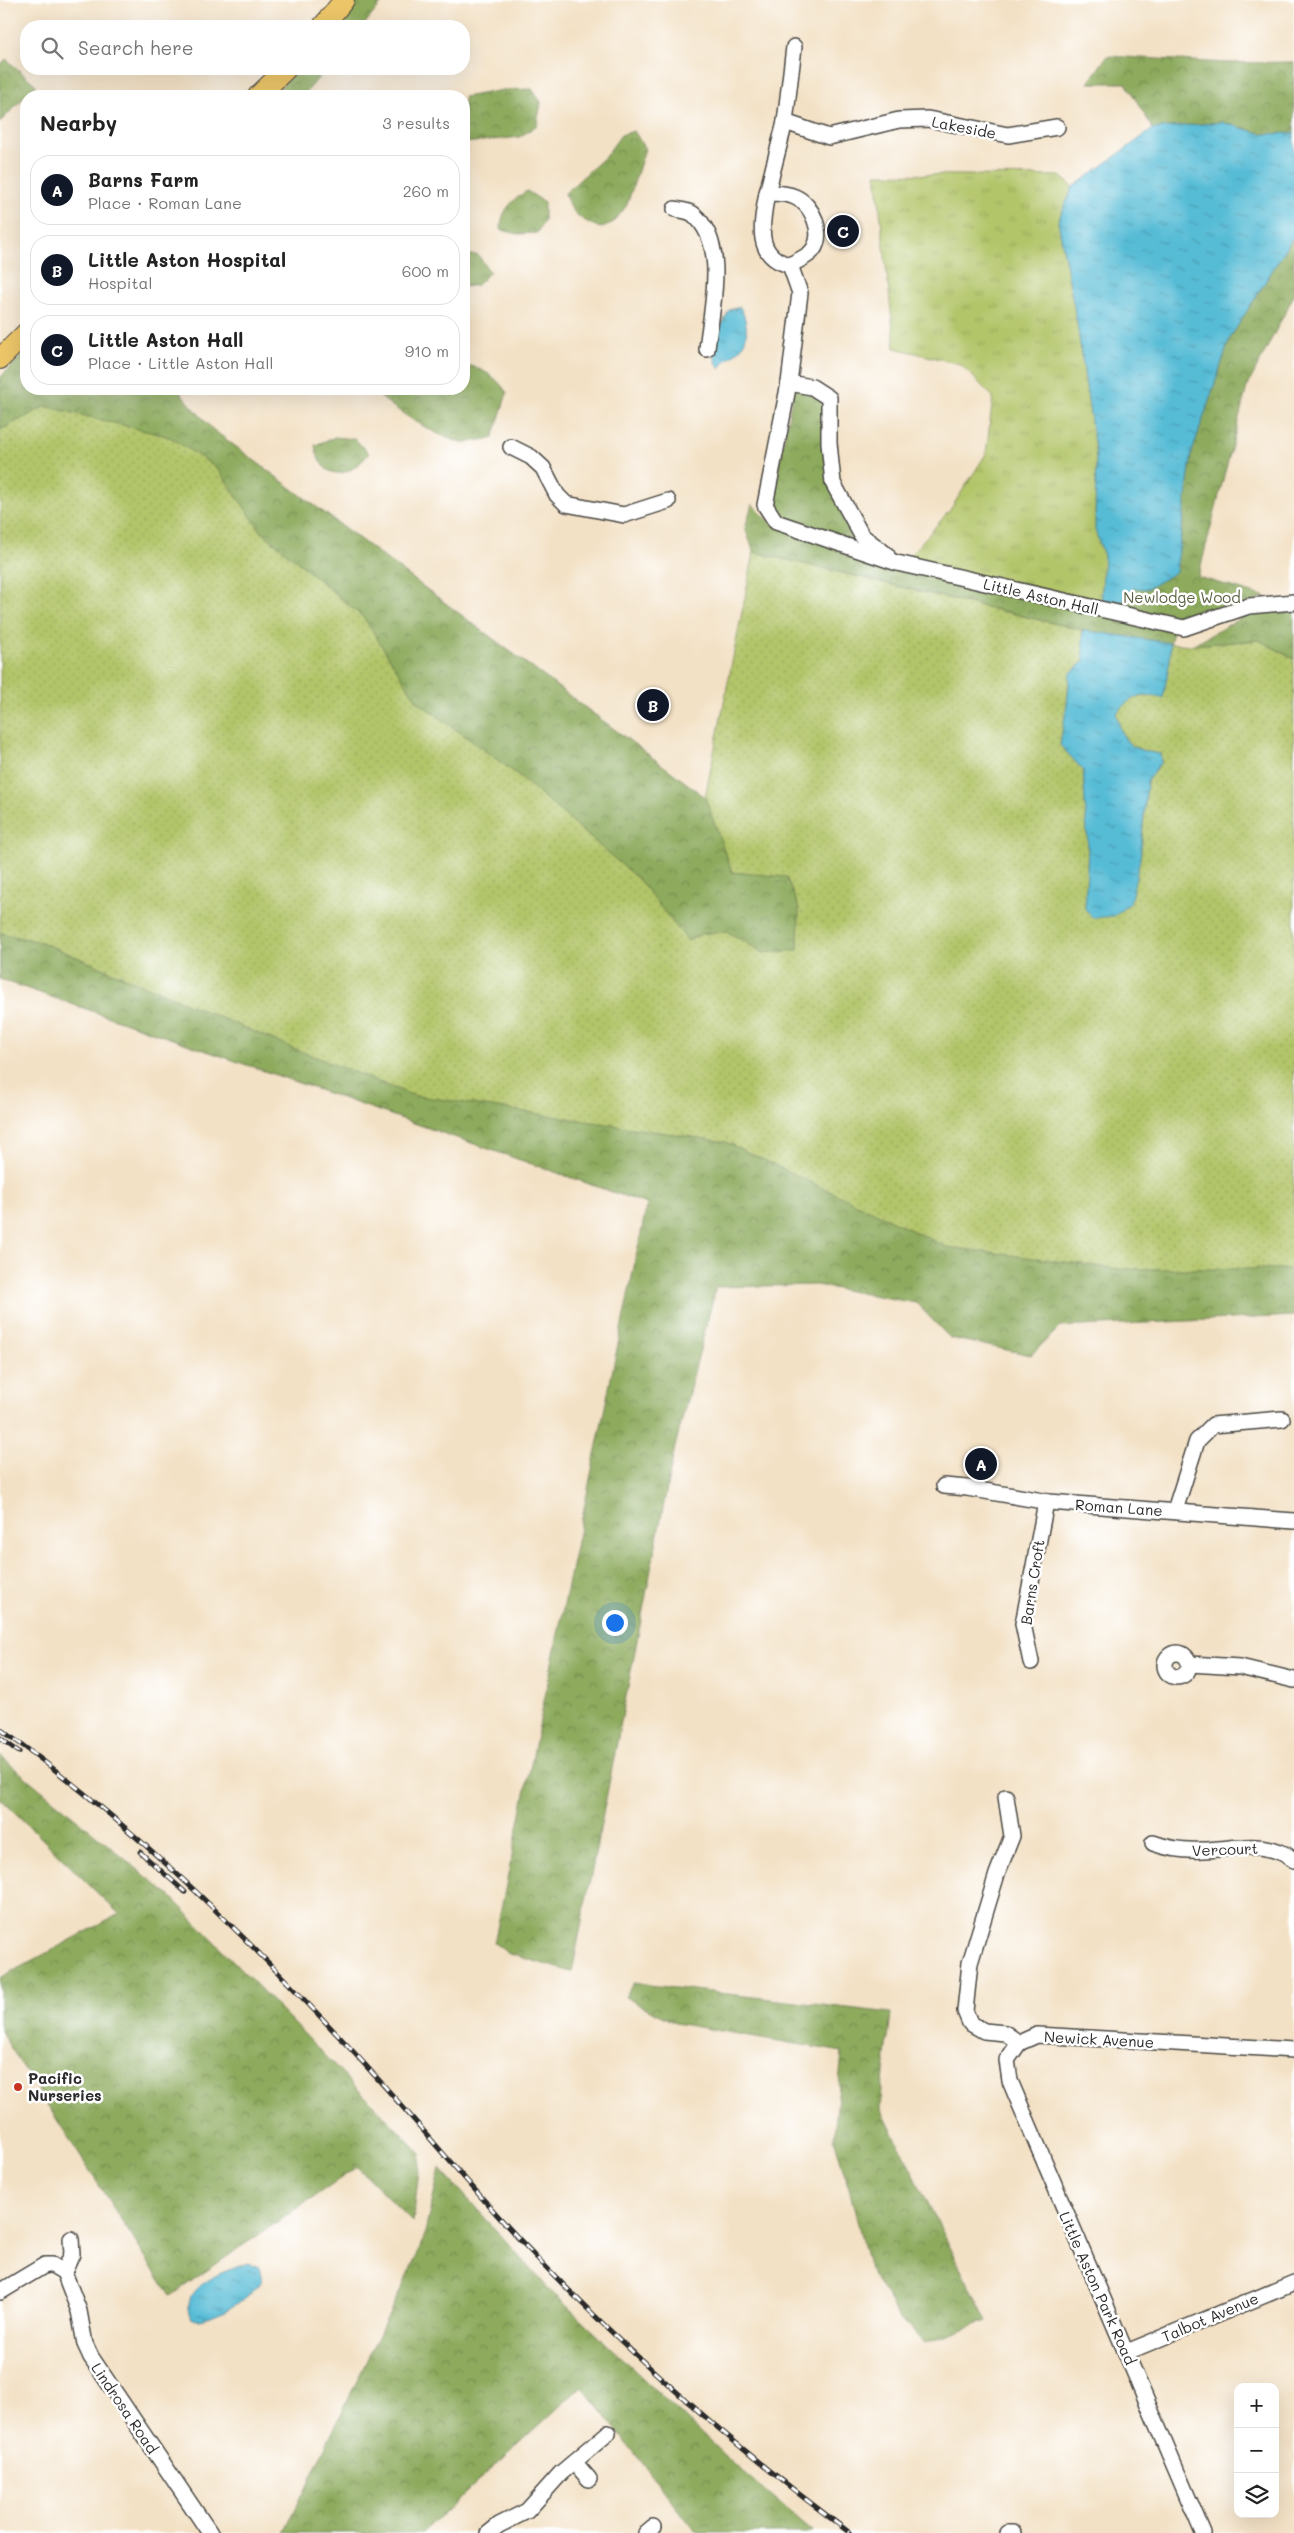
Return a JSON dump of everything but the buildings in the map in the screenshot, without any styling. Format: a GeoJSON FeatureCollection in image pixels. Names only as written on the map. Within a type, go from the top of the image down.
{"type":"FeatureCollection","features":[{"type":"Feature","properties":{"kind":"main road"},"geometry":{"type":"LineString","coordinates":[[328,20],[344,0]]}},
{"type":"Feature","properties":{"kind":"main road"},"geometry":{"type":"LineString","coordinates":[[264,90],[280,75]]}},
{"type":"Feature","properties":{"kind":"main road"},"geometry":{"type":"LineString","coordinates":[[0,359],[20,339]]}},
{"type":"Feature","properties":{"kind":"street"},"geometry":{"type":"LineString","coordinates":[[767,193],[793,196],[802,201],[814,218],[818,237],[813,250],[790,265],[777,262],[766,252],[763,222],[767,193],[785,122],[794,46]]}},
{"type":"Feature","properties":{"kind":"street","name":"Lakeside"},"geometry":{"type":"LineString","coordinates":[[785,122],[829,137],[899,120],[919,119],[928,119],[1008,135],[1057,127]]}},
{"type":"Feature","properties":{"kind":"street"},"geometry":{"type":"LineString","coordinates":[[675,209],[692,213],[704,228],[713,250],[717,277],[707,349]]}},
{"type":"Feature","properties":{"kind":"street","name":"Little Aston Hall"},"geometry":{"type":"LineString","coordinates":[[790,265],[800,293],[789,383],[765,504],[776,522],[897,563],[1184,628],[1201,624],[1249,606],[1294,602]]}},
{"type":"Feature","properties":{"kind":"street","name":"Little Aston Hall"},"geometry":{"type":"LineString","coordinates":[[789,383],[812,387],[829,398],[828,443],[833,483],[862,536],[897,563]]}},
{"type":"Feature","properties":{"kind":"street"},"geometry":{"type":"LineString","coordinates":[[511,448],[531,457],[543,468],[557,495],[566,504],[624,515],[668,501]]}},
{"type":"Feature","properties":{"kind":"street"},"geometry":{"type":"LineString","coordinates":[[1175,1510],[1197,1440],[1213,1425],[1282,1419]]}},
{"type":"Feature","properties":{"kind":"street","name":"Roman Lane"},"geometry":{"type":"LineString","coordinates":[[944,1486],[967,1488],[1046,1502],[1175,1510],[1294,1521]]}},
{"type":"Feature","properties":{"kind":"street","name":"Barns Croft"},"geometry":{"type":"LineString","coordinates":[[1031,1662],[1023,1624],[1046,1502]]}},
{"type":"Feature","properties":{"kind":"street"},"geometry":{"type":"LineString","coordinates":[[1190,1664],[1240,1667],[1294,1680]]}},
{"type":"Feature","properties":{"kind":"street"},"geometry":{"type":"LineString","coordinates":[[1006,1797],[1012,1836],[997,1874],[970,1963],[965,2011],[970,2023],[984,2031],[1005,2033],[1019,2043]]}},
{"type":"Feature","properties":{"kind":"street","name":"Vercourt"},"geometry":{"type":"LineString","coordinates":[[1153,1843],[1186,1850],[1260,1846],[1285,1853],[1294,1860]]}},
{"type":"Feature","properties":{"kind":"street","name":"Newick Avenue"},"geometry":{"type":"LineString","coordinates":[[1019,2043],[1037,2035],[1294,2050]]}},
{"type":"Feature","properties":{"kind":"street","name":"Little Aston Park Road"},"geometry":{"type":"LineString","coordinates":[[1019,2043],[1007,2060],[1010,2082],[1203,2533]]}},
{"type":"Feature","properties":{"kind":"street"},"geometry":{"type":"LineString","coordinates":[[0,2292],[45,2265],[52,2265],[64,2272],[72,2254],[72,2239]]}},
{"type":"Feature","properties":{"kind":"street","name":"Lindrosa Road"},"geometry":{"type":"LineString","coordinates":[[64,2272],[79,2312],[85,2344],[91,2357],[210,2533]]}},
{"type":"Feature","properties":{"kind":"street","name":"Talbot Avenue"},"geometry":{"type":"LineString","coordinates":[[1126,2352],[1294,2282]]}},
{"type":"Feature","properties":{"kind":"street"},"geometry":{"type":"LineString","coordinates":[[489,2533],[499,2525],[527,2511],[561,2473],[608,2433]]}},
{"type":"Feature","properties":{"kind":"street"},"geometry":{"type":"LineString","coordinates":[[575,2463],[589,2479]]}},
{"type":"Feature","properties":{"kind":"street"},"geometry":{"type":"LineString","coordinates":[[1008,2533],[1013,2533]]}},
{"type":"Feature","properties":{"kind":"green space"},"geometry":{"type":"Polygon","coordinates":[[[358,0],[384,0],[368,20],[342,20],[358,0]]]}},
{"type":"Feature","properties":{"kind":"green space"},"geometry":{"type":"Polygon","coordinates":[[[1107,56],[1228,63],[1294,62],[1294,133],[1263,134],[1222,122],[1153,129],[1126,83],[1088,83],[1107,56]]]}},
{"type":"Feature","properties":{"kind":"green space"},"geometry":{"type":"Polygon","coordinates":[[[6,59],[20,71],[20,75],[24,75],[36,85],[31,90],[20,90],[20,101],[0,122],[0,65],[6,59]]]}},
{"type":"Feature","properties":{"kind":"green space"},"geometry":{"type":"Polygon","coordinates":[[[292,75],[321,75],[308,90],[278,90],[292,75]]]}},
{"type":"Feature","properties":{"kind":"green space"},"geometry":{"type":"Polygon","coordinates":[[[532,89],[541,102],[537,125],[520,137],[470,142],[470,96],[503,90],[532,89]]]}},
{"type":"Feature","properties":{"kind":"green space"},"geometry":{"type":"Polygon","coordinates":[[[634,131],[645,149],[627,205],[614,222],[600,228],[588,222],[574,211],[565,193],[605,157],[621,135],[634,131]]]}},
{"type":"Feature","properties":{"kind":"green space"},"geometry":{"type":"Polygon","coordinates":[[[876,174],[1060,176],[1073,187],[1058,221],[1077,323],[1096,456],[1095,530],[1104,556],[1101,608],[904,562],[950,510],[986,454],[993,397],[960,364],[895,348],[876,174]]]}},
{"type":"Feature","properties":{"kind":"green space"},"geometry":{"type":"Polygon","coordinates":[[[527,191],[544,202],[544,221],[537,233],[518,234],[501,230],[501,224],[508,207],[516,198],[527,191]]]}},
{"type":"Feature","properties":{"kind":"green space","name":"Newlodge Wood"},"geometry":{"type":"Polygon","coordinates":[[[1294,236],[1294,295],[1247,387],[1198,577],[1266,597],[1185,624],[1114,610],[1134,588],[1176,572],[1192,452],[1230,338],[1294,236]]]}},
{"type":"Feature","properties":{"kind":"green space"},"geometry":{"type":"Polygon","coordinates":[[[470,255],[478,255],[490,272],[477,285],[470,286],[470,255]]]}},
{"type":"Feature","properties":{"kind":"green space"},"geometry":{"type":"Polygon","coordinates":[[[20,357],[20,395],[54,395],[212,429],[705,797],[754,552],[1082,630],[1084,661],[1070,674],[1060,745],[1083,770],[1088,847],[1085,909],[1140,859],[1147,781],[1161,762],[1160,754],[1141,750],[1129,743],[1125,739],[1116,714],[1128,699],[1146,696],[1170,660],[1170,643],[1192,645],[1259,640],[1294,659],[1294,1313],[647,1204],[0,979],[0,378],[20,357]]]}},
{"type":"Feature","properties":{"kind":"green space"},"geometry":{"type":"Polygon","coordinates":[[[20,357],[20,395],[182,395],[212,429],[705,797],[732,872],[786,877],[799,908],[798,950],[764,953],[726,931],[701,934],[688,941],[638,879],[518,775],[417,701],[364,618],[261,531],[217,468],[170,437],[46,406],[0,430],[0,378],[20,357]]]}},
{"type":"Feature","properties":{"kind":"green space"},"geometry":{"type":"Polygon","coordinates":[[[470,366],[488,374],[507,393],[493,438],[462,442],[452,440],[428,429],[379,396],[470,395],[470,366]]]}},
{"type":"Feature","properties":{"kind":"green space"},"geometry":{"type":"Polygon","coordinates":[[[794,388],[815,394],[826,404],[824,450],[857,537],[855,540],[780,516],[772,500],[794,388]]]}},
{"type":"Feature","properties":{"kind":"green space"},"geometry":{"type":"Polygon","coordinates":[[[335,437],[355,439],[369,453],[361,462],[345,472],[337,473],[330,471],[323,466],[315,445],[335,437]]]}},
{"type":"Feature","properties":{"kind":"green space"},"geometry":{"type":"Polygon","coordinates":[[[752,504],[772,524],[1173,632],[1170,643],[1082,630],[754,552],[745,528],[752,504]]]}},
{"type":"Feature","properties":{"kind":"green space","name":"Newlodge Wood"},"geometry":{"type":"Polygon","coordinates":[[[1294,610],[1294,659],[1259,640],[1192,645],[1252,612],[1294,610]]]}},
{"type":"Feature","properties":{"kind":"green space"},"geometry":{"type":"Polygon","coordinates":[[[0,933],[41,942],[295,1049],[412,1095],[726,1142],[947,1247],[1120,1269],[1294,1269],[1294,1316],[1060,1327],[1031,1355],[950,1338],[916,1303],[816,1285],[716,1287],[675,1447],[572,1972],[509,1954],[494,1943],[647,1204],[0,979],[0,933]]]}},
{"type":"Feature","properties":{"kind":"green space"},"geometry":{"type":"Polygon","coordinates":[[[0,1756],[170,1896],[421,2154],[413,2222],[357,2167],[170,2296],[0,2031],[0,1978],[119,1914],[0,1798],[0,1756]]]}},
{"type":"Feature","properties":{"kind":"green space"},"geometry":{"type":"Polygon","coordinates":[[[633,1983],[891,2013],[880,2107],[987,2321],[925,2343],[902,2321],[869,2269],[834,2138],[842,2052],[675,2023],[625,1997],[633,1983]]]}},
{"type":"Feature","properties":{"kind":"green space"},"geometry":{"type":"Polygon","coordinates":[[[440,2168],[549,2289],[729,2460],[814,2533],[697,2533],[582,2386],[422,2533],[284,2533],[422,2245],[440,2168]]]}},
{"type":"Feature","properties":{"kind":"water"},"geometry":{"type":"Polygon","coordinates":[[[1222,122],[1263,134],[1294,133],[1294,236],[1230,338],[1192,452],[1176,572],[1147,589],[1134,588],[1114,610],[1101,608],[1104,556],[1095,530],[1096,456],[1077,323],[1058,221],[1073,187],[1153,129],[1222,122]]]}},
{"type":"Feature","properties":{"kind":"water"},"geometry":{"type":"Polygon","coordinates":[[[740,307],[746,322],[745,340],[740,349],[726,360],[720,369],[714,355],[716,340],[729,310],[740,307]]]}},
{"type":"Feature","properties":{"kind":"water"},"geometry":{"type":"Polygon","coordinates":[[[1082,630],[1170,643],[1170,660],[1163,698],[1137,697],[1127,703],[1116,714],[1125,739],[1141,750],[1160,754],[1161,762],[1147,781],[1140,859],[1130,903],[1114,916],[1093,918],[1085,909],[1088,847],[1083,770],[1060,745],[1070,674],[1084,661],[1082,630]]]}},
{"type":"Feature","properties":{"kind":"water"},"geometry":{"type":"Polygon","coordinates":[[[248,2263],[260,2267],[262,2275],[259,2285],[252,2293],[220,2313],[199,2320],[192,2319],[189,2307],[191,2297],[196,2289],[216,2276],[248,2263]]]}},
{"type":"Feature","properties":{"kind":"railway"},"geometry":{"type":"LineString","coordinates":[[0,1729],[45,1762],[132,1833],[255,1949],[356,2055],[520,2240],[558,2280],[638,2357],[720,2430],[850,2533]]}},
{"type":"Feature","properties":{"kind":"railway"},"geometry":{"type":"LineString","coordinates":[[0,1738],[19,1752]]}},
{"type":"Feature","properties":{"kind":"railway"},"geometry":{"type":"LineString","coordinates":[[140,1852],[185,1892]]}},
{"type":"Feature","properties":{"kind":"place","name":"Little Aston Hall"},"geometry":{"type":"Point","coordinates":[843,231]}},
{"type":"Feature","properties":{"kind":"place","name":"Little Aston Hospital"},"geometry":{"type":"Point","coordinates":[653,705]}},
{"type":"Feature","properties":{"kind":"place","name":"Barns Farm"},"geometry":{"type":"Point","coordinates":[981,1464]}},
{"type":"Feature","properties":{"kind":"place","name":"Pacific Nurseries"},"geometry":{"type":"Point","coordinates":[18,2087]}}]}
